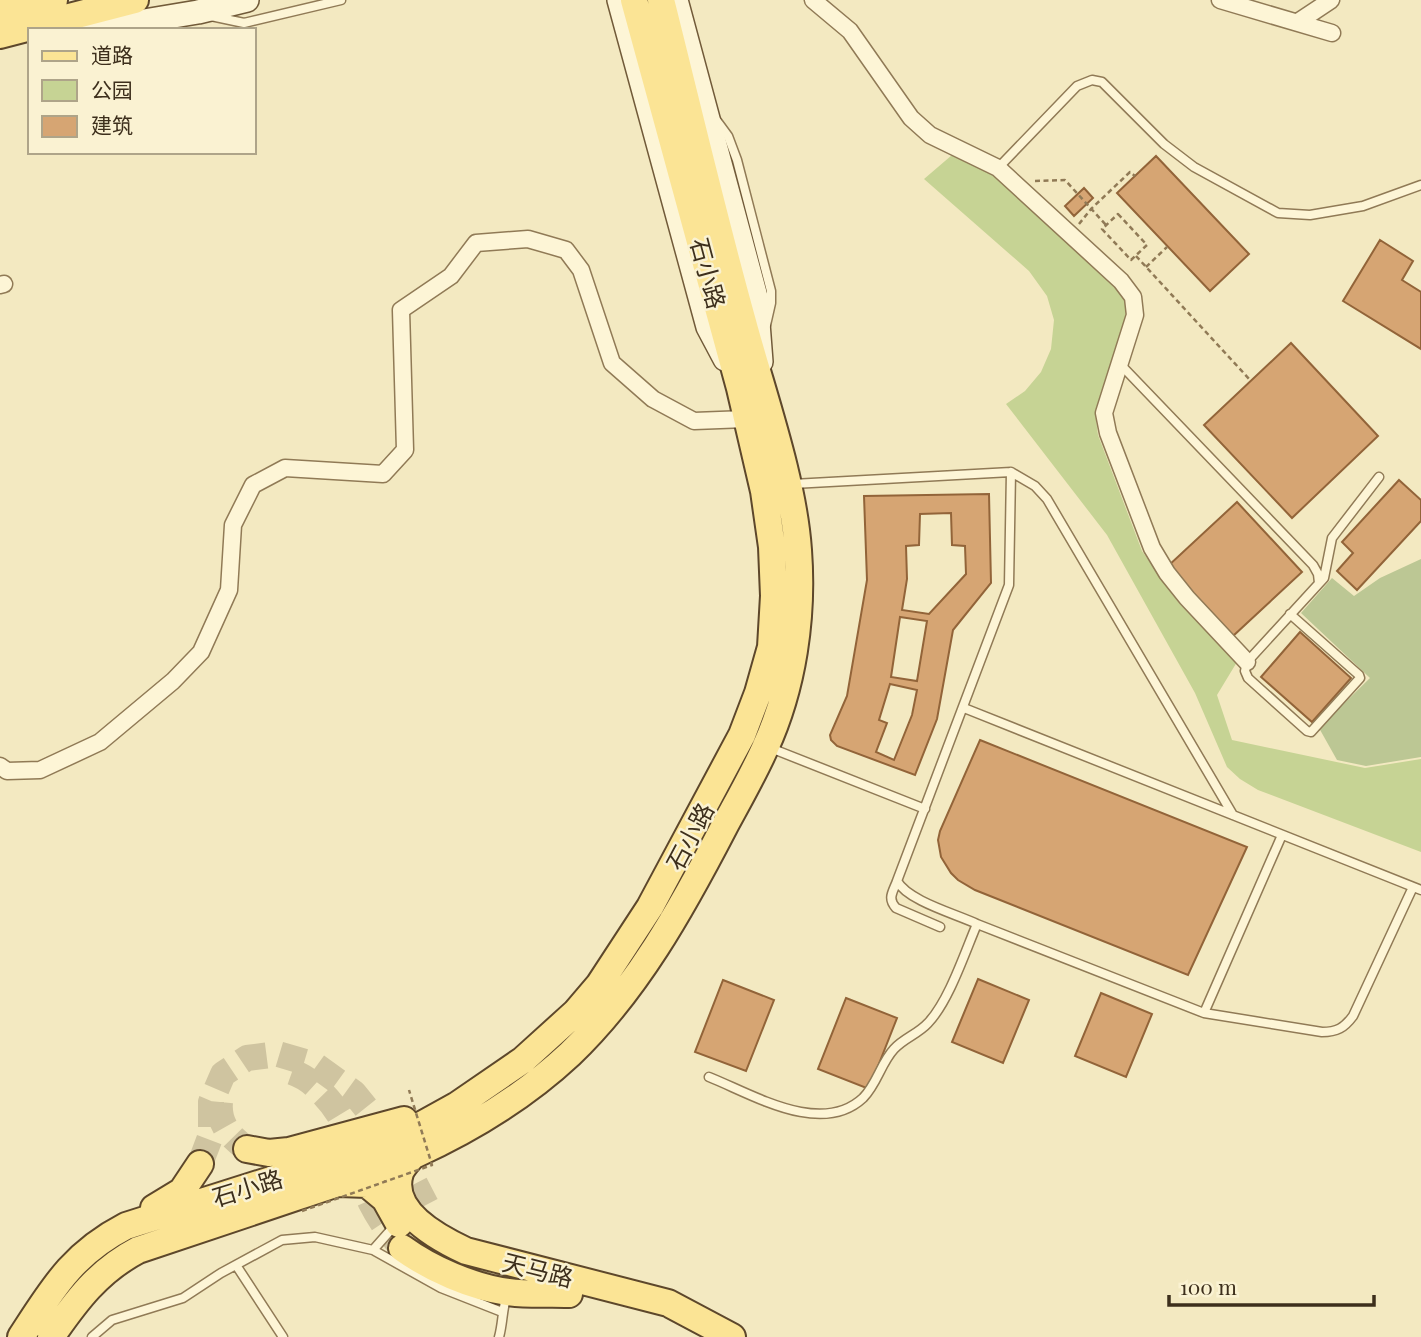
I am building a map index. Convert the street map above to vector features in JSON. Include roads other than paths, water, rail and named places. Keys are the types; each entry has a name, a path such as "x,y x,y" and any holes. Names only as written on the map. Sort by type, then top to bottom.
{"main road":[{"path":"0,13 54,0"},
{"path":"0,35 135,0"},
{"name":"石小路","path":"51,1337 89,1284 122,1259 138,1251 413,1155 509,1103 569,1055 619,1000 671,923 766,746 783,701 795,653 799,601 798,548 787,484 751,390 634,0"},
{"name":"石小路","path":"660,0 732,321"},
{"name":"石小路","path":"21,1337 55,1283 70,1265 106,1236 126,1226 375,1147 409,1132 456,1106 523,1060 552,1036 599,985 620,956 678,859 743,735 771,647 774,596 772,547 764,491 746,419 751,390"},
{"path":"247,1149 269,1153 289,1151 456,1106"},
{"name":"天马路","path":"413,1155 400,1172 399,1192 413,1217 436,1237 466,1251 663,1320 698,1337"},
{"path":"126,1226 182,1191 200,1164"},
{"name":"天马路","path":"337,1183 367,1184 385,1199 402,1228 428,1249 460,1264 668,1303 732,1337"},
{"path":"426,1205 445,1223 472,1237 525,1250 572,1286"},
{"path":"402,1248 419,1261 505,1302 572,1286"}],"street":[{"path":"0,7 20,0"},
{"path":"102,28 198,12 247,0"},
{"path":"601,0 627,28"},
{"path":"619,0 709,327 751,390"},
{"path":"676,0 701,101 756,297 760,345 751,390"},
{"path":"813,0 850,31 911,118 930,135 998,168 1121,281 1133,297 1135,315 1104,413 1108,432 1152,548 1167,573 1247,662"},
{"path":"1220,0 1332,33"},
{"path":"1298,22 1331,0"},
{"path":"0,41 28,37"},
{"path":"0,766 7,771 40,770 100,742 173,681 201,652 229,590 233,525 253,485 285,468 383,474 405,450 401,310 452,275 476,243 528,239 566,250 581,270 612,363 653,399 694,421 746,419"}],"lane":[{"path":"198,12 244,23 341,0"},
{"path":"998,168 1077,86 1092,80 1102,82 1164,144 1194,167 1278,213 1310,215 1363,206 1421,185"},
{"path":"1120,364 1313,565 1319,583"},
{"path":"787,484 1011,472 1035,486 1047,499 1233,815"},
{"path":"940,927 896,908 890,897 1009,585 1011,472"},
{"path":"1290,614 1359,675 1359,681 1311,732 1248,678 1245,671 1247,662 1290,614 1324,578 1332,538 1379,477"},
{"path":"897,881 914,896 1204,1013 1322,1032 1334,1032 1345,1026 1353,1016 1417,889 964,708"},
{"path":"766,746 925,809"},
{"path":"1204,1013 1282,835"},
{"path":"709,1077 790,1110 813,1115 832,1114 849,1108 863,1098 875,1083 895,1048 923,1028 937,1012 978,923"},
{"path":"373,1250 398,1222"},
{"path":"92,1337 112,1320 184,1298 282,1240 315,1237 373,1250 441,1289 505,1302 499,1337"},
{"path":"236,1265 284,1337"}],"tunnel":[{"path":"200,1164 211,1135 211,1102 223,1074 247,1058 278,1054 315,1065 354,1093 394,1143 426,1205"},
{"path":"292,1072 316,1087 334,1107 348,1133 371,1203 402,1248"},
{"path":"220,1102 221,1117 226,1129 247,1149"}]}
